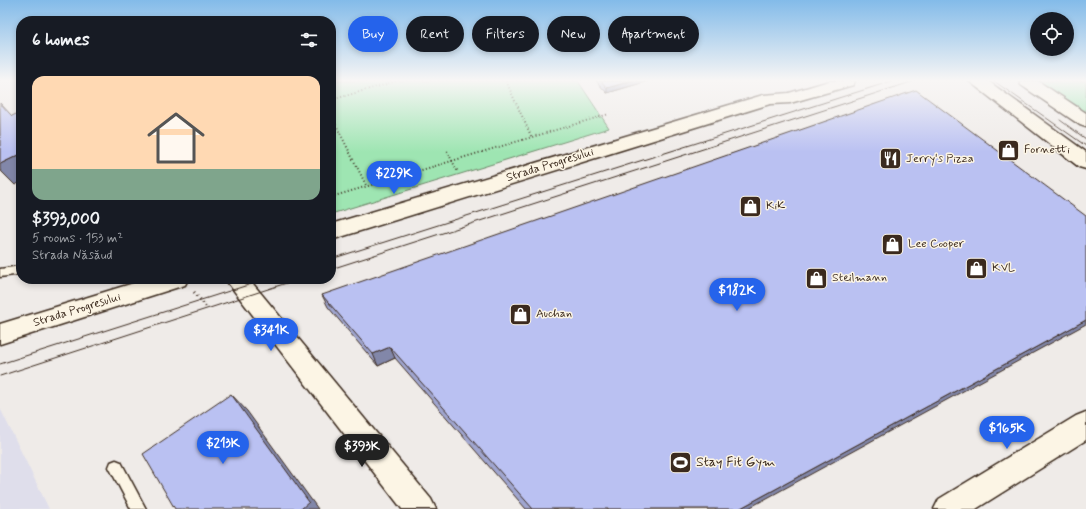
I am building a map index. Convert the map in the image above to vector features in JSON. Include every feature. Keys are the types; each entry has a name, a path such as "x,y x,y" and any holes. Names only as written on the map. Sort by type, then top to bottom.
{"main road":[{"name":"Strada Progresului","path":"336,230 750,105"},
{"path":"1009,105 1086,162"},
{"path":"1062,105 1086,121"},
{"name":"Strada Progresului","path":"0,334 161,284"},
{"path":"240,284 421,509"},
{"path":"949,509 1086,426"}],"lane":[{"path":"0,273 16,271"},
{"path":"116,467 139,509"}],"path":[{"path":"517,105 532,138"},
{"path":"336,196 609,114"},
{"path":"336,125 367,187"},
{"path":"447,151 452,162"}],"shaded area":[{"path":"0,408 49,509 0,509"}],"green space":[{"path":"336,105 594,105 609,128 336,212"},
{"path":"1074,105 1086,105 1086,113"}],"building":[{"path":"0,105 2,105 12,116 16,114 16,156 0,164"},
{"path":"873,105 936,105 1086,216 1086,320 739,509 533,509 390,347 373,354 322,295"},
{"path":"231,394 309,502 301,509 175,509 143,454"}],"tram line":[{"path":"336,257 817,105"},
{"path":"336,267 840,105"},
{"path":"1028,105 1086,146"},
{"path":"1060,120 1086,139"},
{"path":"0,364 251,284"},
{"path":"0,376 284,284"}],"place":[{"name":"Fornetti","path":"1009,150"},
{"name":"Jerry's Pizza","path":"891,159"},
{"name":"KiK","path":"751,206"},
{"name":"Lee Cooper","path":"893,244"},
{"name":"KVL","path":"976,268"},
{"name":"Steilmann","path":"816,278"},
{"name":"Auchan","path":"520,314"},
{"name":"Stay Fit Gym","path":"680,462"}]}
